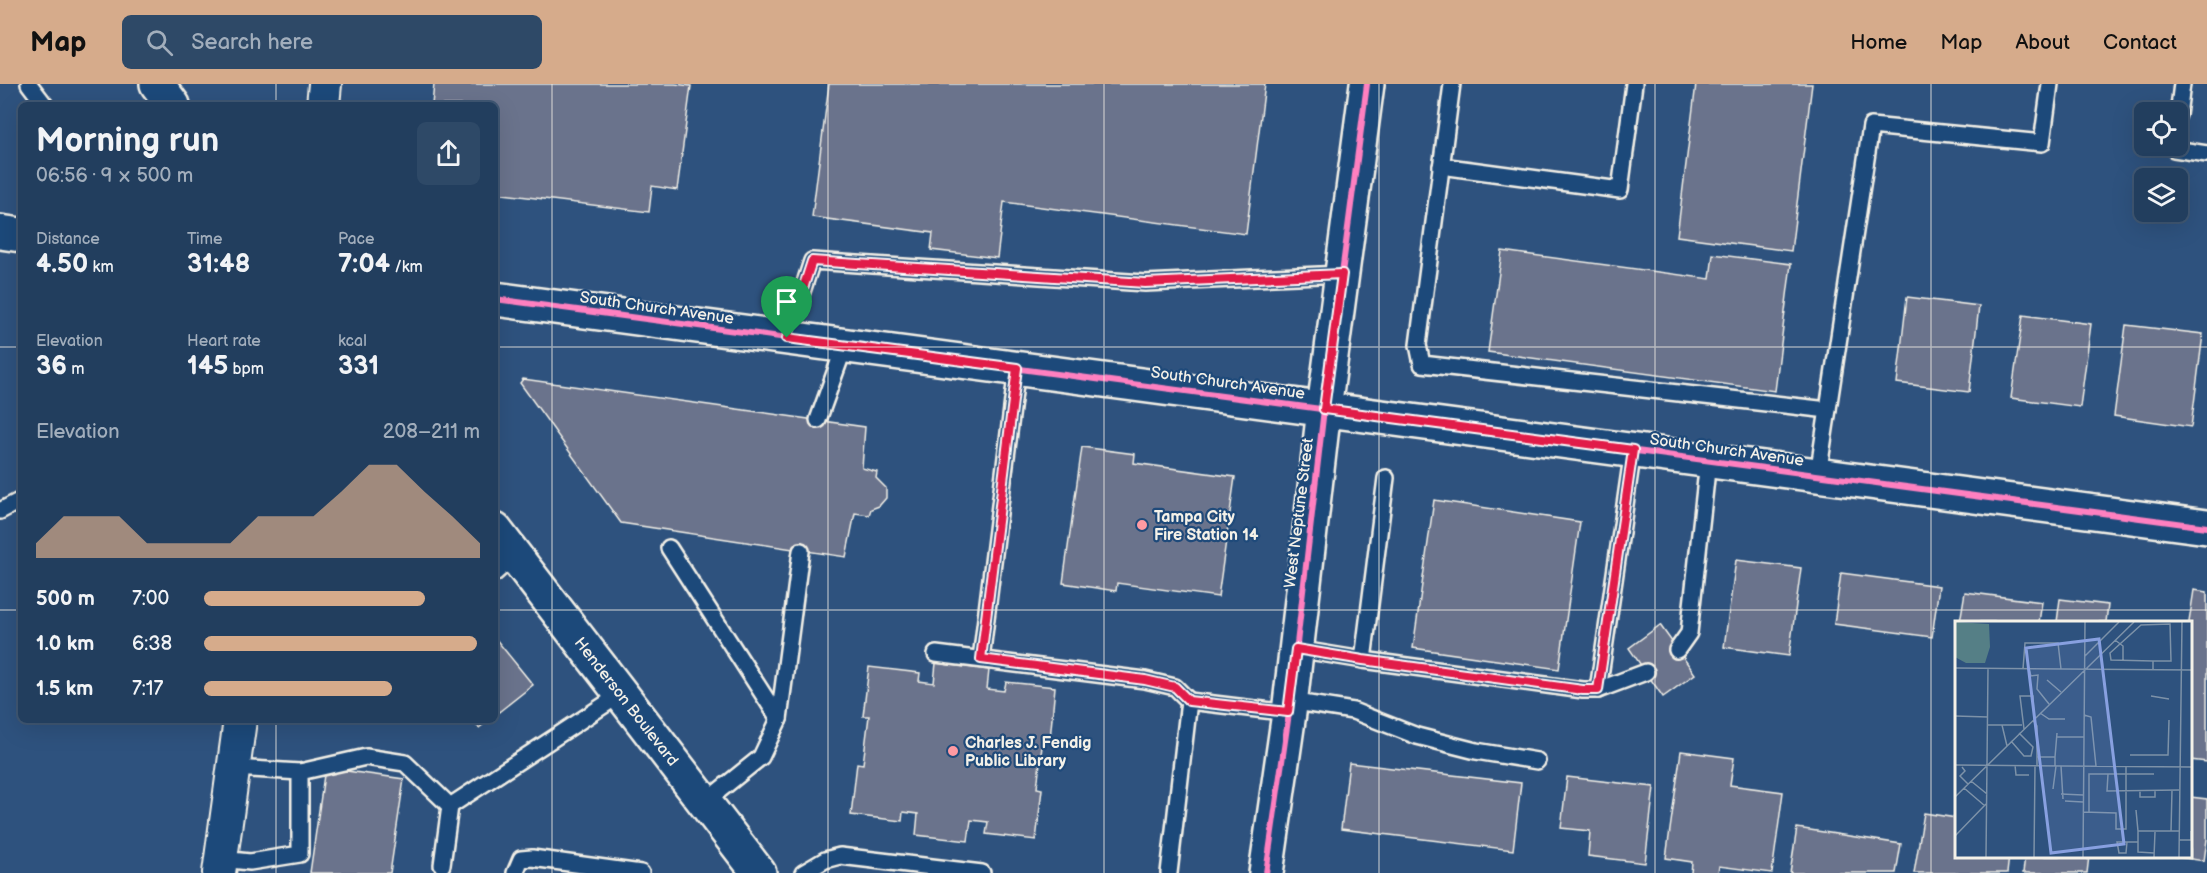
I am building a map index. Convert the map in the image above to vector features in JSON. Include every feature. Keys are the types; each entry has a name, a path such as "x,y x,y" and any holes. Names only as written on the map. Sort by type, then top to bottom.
{"street":[{"path":"157,84 171,102"},
{"path":"322,102 325,84"},
{"name":"West Neptune Street","path":"1266,873 1289,707 1324,409 1366,84"},
{"path":"0,232 18,235"},
{"name":"South Church Avenue","path":"498,299 2207,526"},
{"name":"Henderson Boulevard","path":"498,540 505,564 621,693 759,873"},
{"path":"220,866 240,723"}],"lane":[{"path":"29,84 43,102"},
{"path":"1452,84 1418,345 1422,364 1828,410"},
{"path":"1441,166 1620,190 1634,84"},
{"path":"1818,475 1871,126 2042,143 2050,84"},
{"path":"2180,102 2182,84"},
{"path":"2188,151 2207,154"},
{"path":"787,338 812,261 1145,283 1342,274"},
{"path":"818,420 845,345"},
{"path":"981,659 1017,368"},
{"path":"1598,690 1633,450"},
{"path":"1677,650 1689,633 1708,460"},
{"path":"1363,660 1386,478"},
{"path":"0,511 18,502"},
{"path":"669,548 779,719"},
{"path":"705,801 760,758 779,719 801,550"},
{"path":"1296,649 1583,690 1598,690 1646,672"},
{"path":"936,654 1155,682 1175,687 1189,701 1353,711 1417,736 1476,751 1537,761"},
{"path":"442,865 450,806 621,693"},
{"path":"1170,873 1189,701"},
{"path":"233,768 300,772 366,757 405,763 450,806"},
{"path":"220,866 300,854 300,772"},
{"path":"803,873 825,860 840,856 982,873"},
{"path":"515,873 521,860 532,858 641,873"}],"building":[{"path":"434,84 675,84 691,86 677,190 652,186 649,212 498,193 498,102 432,102"},
{"path":"829,84 1265,84 1246,234 1004,202 997,258 931,250 933,233 812,217"},
{"path":"1696,84 1812,84 1791,251 1677,236"},
{"path":"1502,251 1710,279 1713,254 1791,264 1775,391 1488,352"},
{"path":"1907,297 1979,306 1969,392 1897,383"},
{"path":"2023,315 2091,324 2080,407 2011,398"},
{"path":"2126,325 2203,334 2191,427 2114,416"},
{"path":"523,379 865,427 862,468 877,472 876,478 886,488 886,498 879,506 871,509 869,515 855,513 846,557 621,523 520,383"},
{"path":"1082,447 1135,454 1134,463 1235,477 1218,597 1117,583 1116,591 1063,583"},
{"path":"1434,500 1580,522 1559,669 1413,648"},
{"path":"1736,560 1801,568 1789,656 1724,647"},
{"path":"1841,573 1939,586 1932,637 1834,624"},
{"path":"2194,590 2207,592 2207,762 2192,760 2192,621 2189,621"},
{"path":"1965,592 2042,602 2039,621 1960,621"},
{"path":"2060,599 2108,605 2106,621 2057,621"},
{"path":"1660,625 1695,674 1663,697 1629,648"},
{"path":"498,642 533,685 498,713"},
{"name":"Charles J. Fendig Public Library","path":"936,663 989,670 987,689 1004,691 1006,682 1055,687 1050,739 1043,738 1037,788 1042,789 1036,840 986,834 988,822 971,820 968,841 916,835 918,814 903,812 902,821 851,815 857,763 863,764 869,716 863,716 869,667 920,673 919,681 934,683"},
{"path":"475,723 485,723 479,728"},
{"path":"1681,751 1734,758 1730,785 1783,792 1772,873 1719,866 1718,873 1691,873 1692,862 1666,858"},
{"path":"1349,763 1521,783 1513,850 1341,829"},
{"path":"325,768 404,779 390,873 310,873"},
{"path":"1567,777 1654,787 1645,863 1588,856 1590,831 1561,828"},
{"path":"2192,797 2207,799 2207,839 2204,861 2185,858 2192,858"},
{"path":"1924,813 1955,818 1955,858 2009,858 2007,873 1914,873"},
{"path":"1797,828 1901,844 1896,873 1790,873"},
{"path":"2025,858 2089,858 2087,873 2023,873"}],"cycle path":[{"path":"1266,873 1289,713 1324,409 1367,84"},
{"path":"498,299 2207,527"}],"place":[{"name":"Tampa City Fire Station 14","path":"1142,525"},
{"name":"Charles J. Fendig Public Library","path":"953,751"}],"route":[{"path":"812,261 1145,283 1342,274 1324,409 1633,450 1598,690 1583,690 1296,649 1288,712 1189,701 1175,687 1145,680 981,659 1017,368 787,338 812,261"}]}
